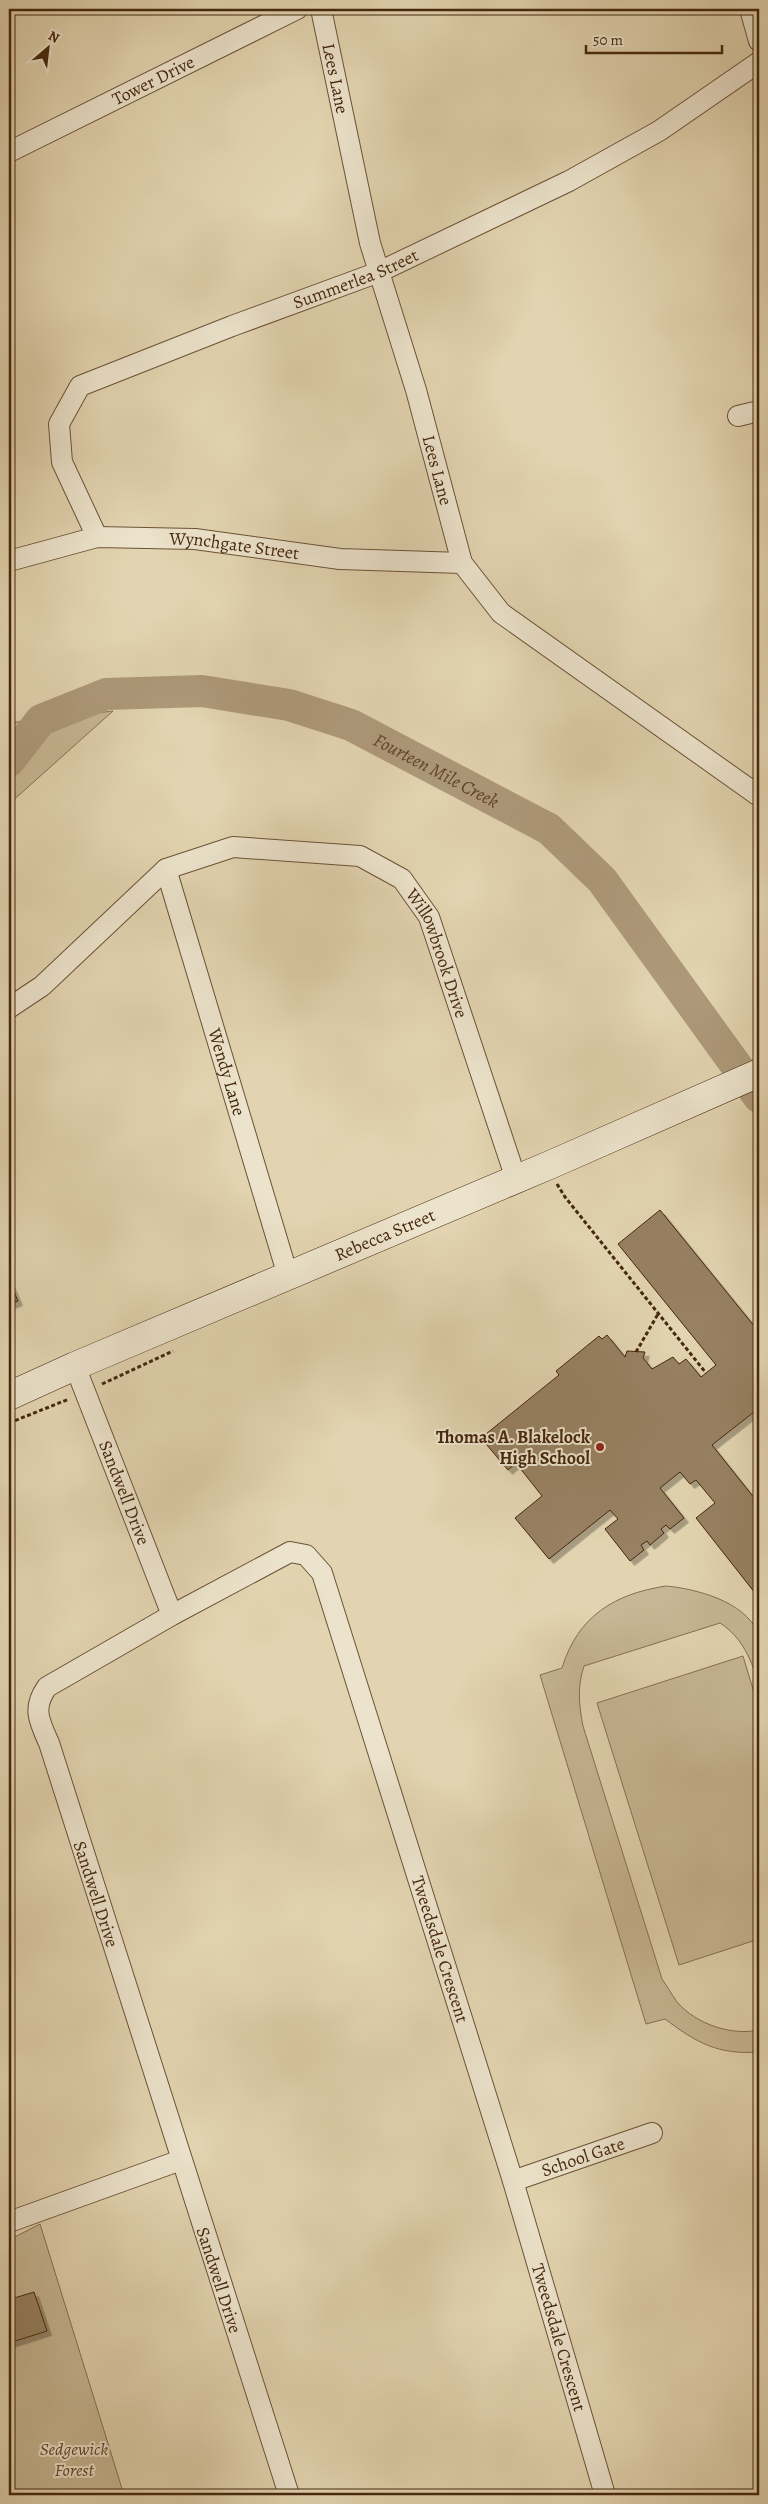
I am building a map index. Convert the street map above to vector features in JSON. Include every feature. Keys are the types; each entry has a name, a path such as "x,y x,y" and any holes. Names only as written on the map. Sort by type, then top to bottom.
{"main road":[{"name":"Rebecca Street","path":"9,1396 74,1366 547,1166 759,1073"}],"street":[{"name":"Tower Drive","path":"9,152 298,9"},
{"name":"Lees Lane","path":"321,9 370,243 416,390 462,563 501,613 759,796"},
{"path":"750,9 759,41"},
{"name":"Summerlea Street","path":"97,537 62,462 59,424 80,386 232,326 380,272 569,181 659,131 759,62"},
{"path":"738,416 759,410"},
{"name":"Wynchgate Street","path":"9,562 97,537 195,539 340,559 462,563"},
{"name":"Willowbrook Drive","path":"9,1008 42,986 166,869 233,847 360,856 402,879 429,917 516,1179"},
{"name":"Wendy Lane","path":"166,869 288,1276"},
{"name":"Sandwell Drive","path":"74,1366 172,1615 47,1687 38,1700 39,1720 49,1743 288,2495"},
{"name":"Tweedsdale Crescent","path":"172,1615 290,1552 306,1555 322,1573 513,2182 605,2495"},
{"name":"School Gate","path":"513,2182 652,2133"},
{"path":"9,2222 181,2160"}],"path":[{"path":"547,1166 564,1197 706,1373"},
{"path":"636,1352 658,1314"}],"green space":[{"path":"113,711 9,804 9,723"},
{"path":"666,1586 691,1590 718,1598 742,1612 751,1621 758,1632 760,1643 759,1686 746,1651 735,1636 720,1623 584,1666 580,1681 580,1711 583,1726 662,1979 677,2002 685,2010 704,2022 726,2030 759,2030 759,2052 732,2051 709,2046 687,2035 665,2019 646,2024 540,1675 562,1668 578,1634 600,1610 630,1595"},
{"path":"743,1656 759,1709 759,1939 679,1965 597,1703"},
{"name":"Sedgewick Forest","path":"40,2224 124,2495 9,2495 9,2240"}],"building":[{"path":"660,1210 759,1332 759,1419 754,1412 712,1445 759,1504 759,1598 696,1518 715,1503 696,1480 690,1484 680,1472 660,1488 684,1518 670,1529 666,1525 661,1529 664,1533 650,1545 647,1541 641,1545 644,1550 630,1561 605,1529 618,1519 610,1510 549,1559 515,1518 542,1496 516,1463 508,1470 481,1438 559,1375 556,1371 599,1336 602,1339 607,1335 625,1357 627,1351 645,1352 643,1358 652,1369 673,1357 679,1364 686,1359 701,1377 716,1365 618,1244"},
{"path":"9,1280 18,1301 9,1305"},
{"path":"34,2292 47,2331 9,2343 9,2306 13,2305 11,2299"}],"waterway":[{"name":"Fourteen Mile Creek","path":"9,761 41,720 106,694 202,691 289,705 351,725 549,829 602,880 759,1097"}],"place":[{"name":"Thomas A. Blakelock High School","path":"600,1447"}]}
